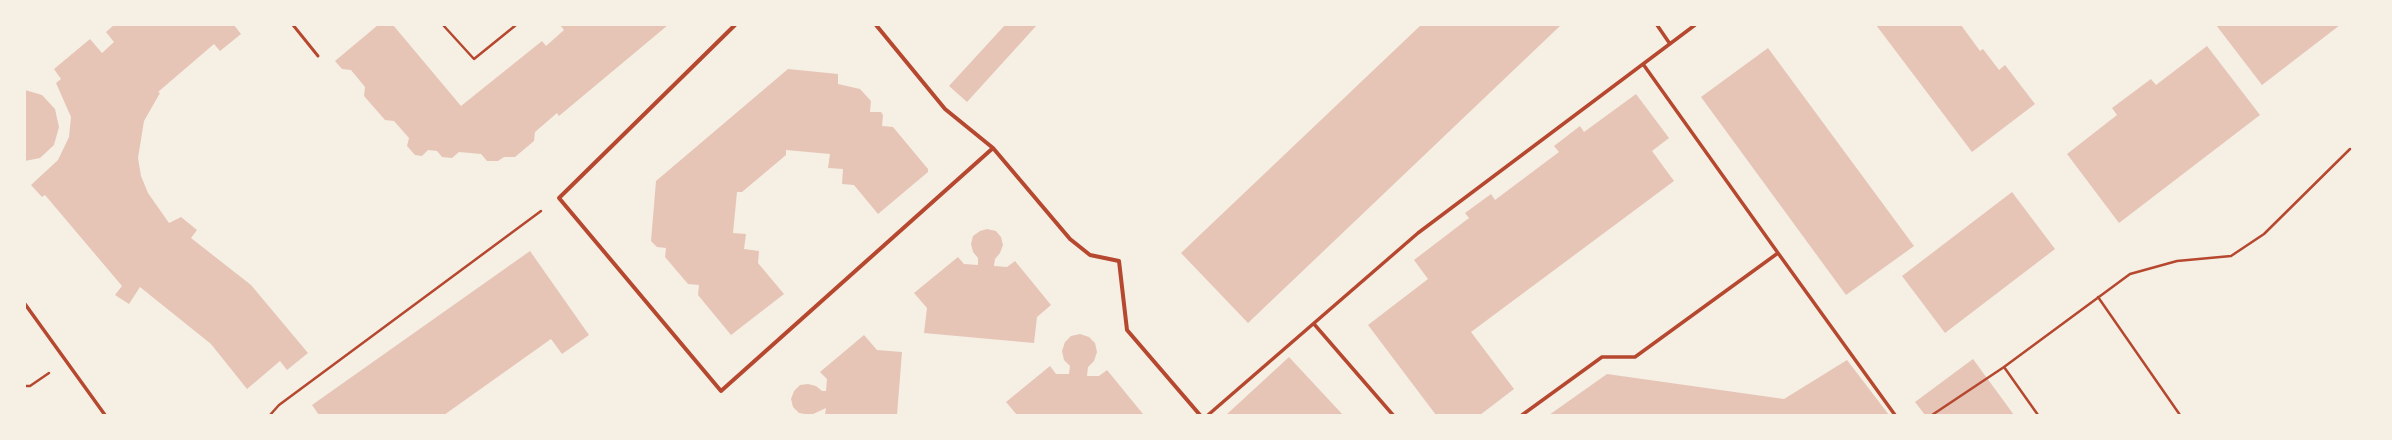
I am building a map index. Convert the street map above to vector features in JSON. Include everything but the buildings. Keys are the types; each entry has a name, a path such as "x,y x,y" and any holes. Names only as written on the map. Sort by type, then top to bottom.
{"street":[{"path":"735,25 559,198 721,391 993,148"},
{"path":"876,25 945,109 993,148 1070,239 1090,255 1119,261 1127,330 1200,415"},
{"path":"1657,25 1670,44"},
{"path":"1208,415 1418,233 1695,25"},
{"path":"1643,64 1895,415"},
{"path":"1522,415 1602,357 1635,357 1778,253"},
{"path":"25,304 105,415"},
{"path":"1314,324 1393,415"}],"lane":[{"path":"293,25 318,56"}],"path":[{"path":"444,25 474,59 516,25"},
{"path":"1932,415 2004,367 2130,274 2177,261 2231,256 2264,234 2350,149"},
{"path":"270,415 279,405 559,198"},
{"path":"2098,298 2180,415"},
{"path":"25,386 30,386 66,361"},
{"path":"2004,367 2038,415"}]}
